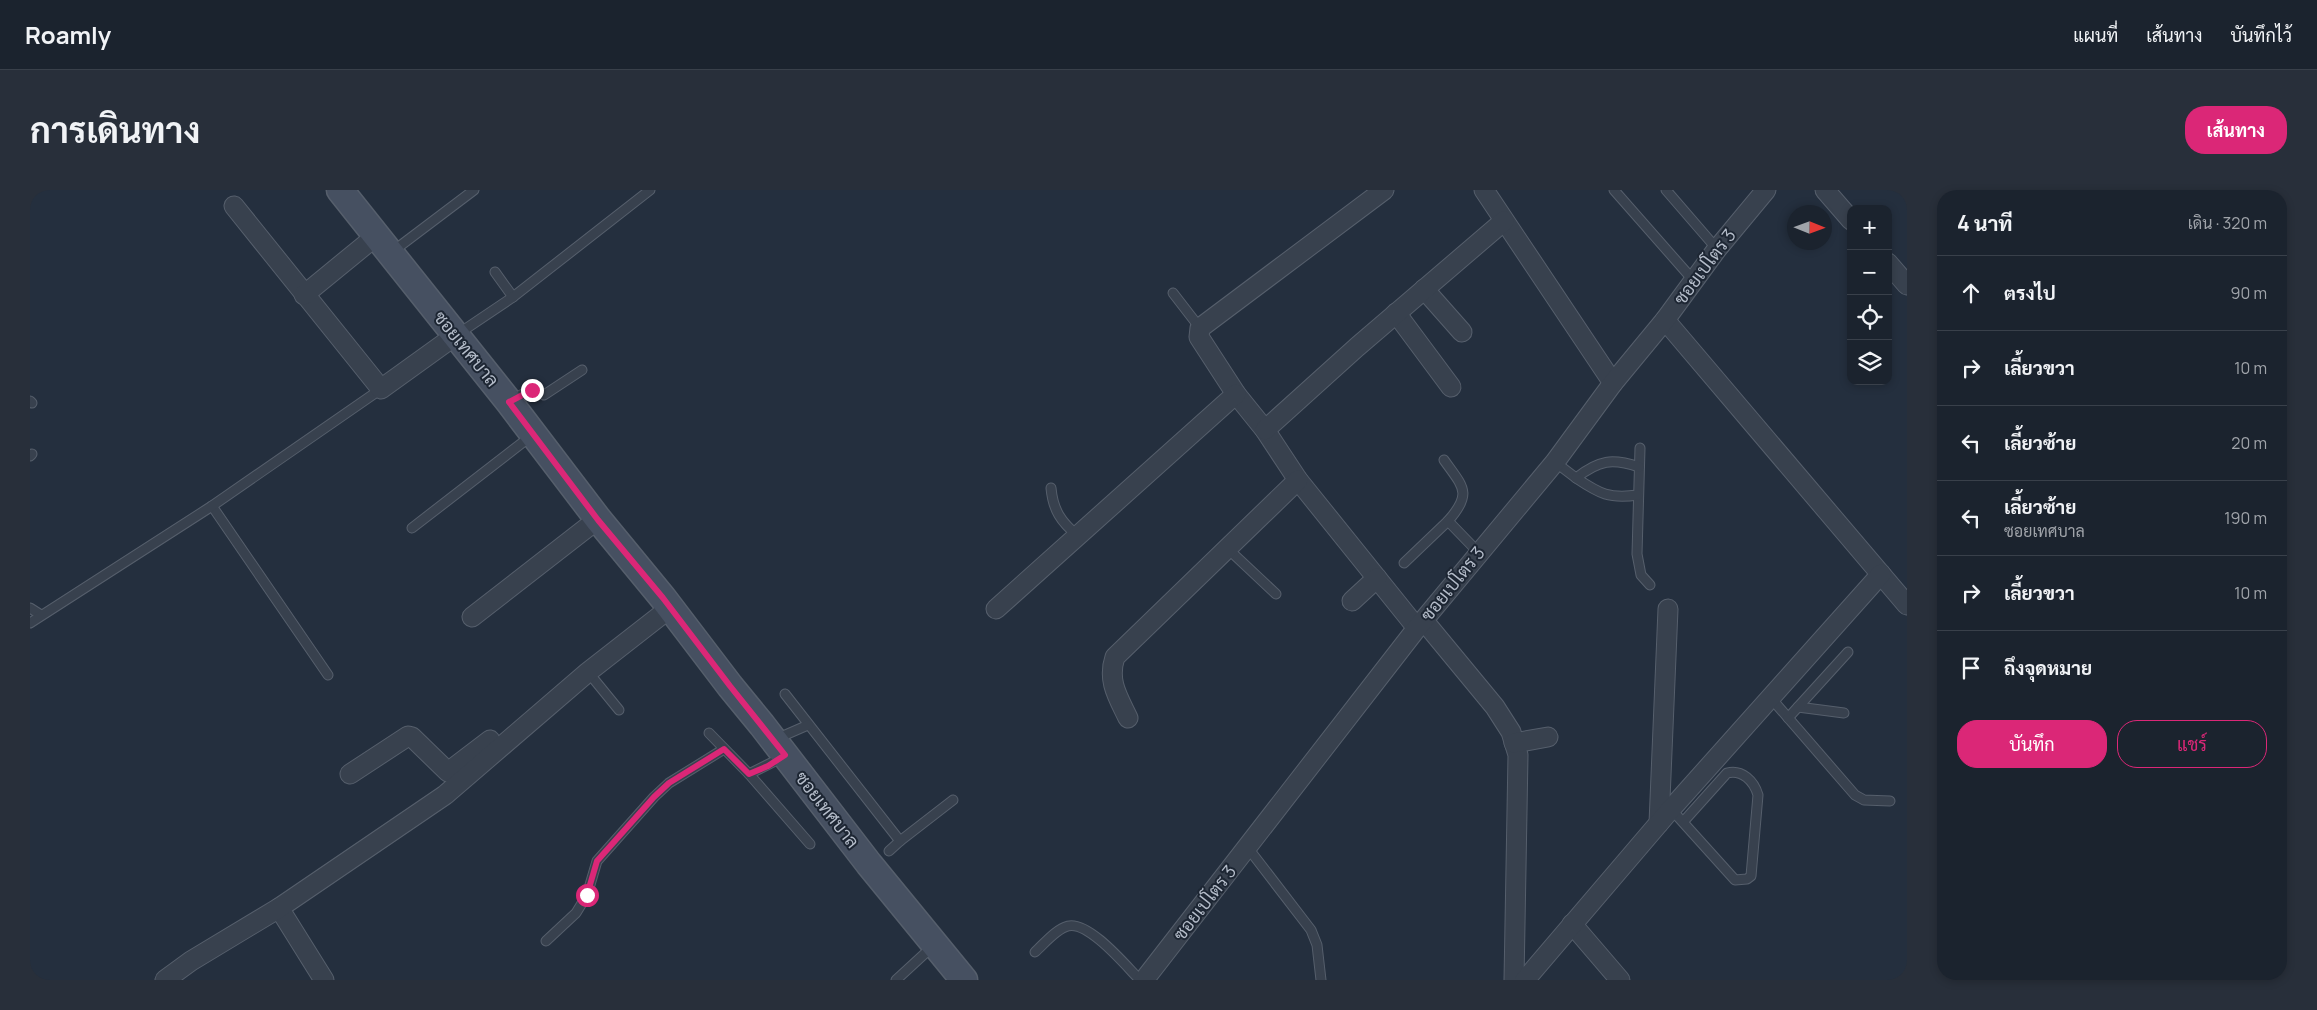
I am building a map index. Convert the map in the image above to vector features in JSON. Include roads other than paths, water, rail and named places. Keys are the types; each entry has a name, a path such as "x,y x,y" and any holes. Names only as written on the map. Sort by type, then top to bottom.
{"street":[{"name":"ซอยเทศบาล","path":"340,190 509,402 598,520 666,603 869,864 964,980"},
{"path":"1484,190 1613,384"},
{"name":"ซอยเปโตร 3","path":"1142,980 1248,848 1421,624 1555,462 1613,384 1665,320 1717,249 1766,190"},
{"path":"1825,190 1847,215"},
{"path":"1373,193 1200,328 1199,337 1236,394 1265,430 1298,480 1377,578 1495,707 1511,732 1518,755 1514,980"},
{"path":"234,206 381,389 456,336"},
{"path":"1265,430 1396,313 1504,221"},
{"path":"304,295 383,245"},
{"path":"1892,268 1907,285"},
{"path":"1424,289 1462,332"},
{"path":"1396,313 1451,387"},
{"path":"1665,320 1907,605"},
{"path":"996,609 1236,394"},
{"path":"1128,718 1115,691 1110,671 1115,657 1298,480"},
{"path":"472,617 598,520"},
{"path":"1525,980 1572,924 1671,818 1770,697 1881,574"},
{"path":"1352,601 1377,578"},
{"path":"164,980 191,961 279,908 445,795 666,603"},
{"path":"350,774 408,736 412,737 444,771 451,771 666,603"},
{"path":"1668,609 1671,818"},
{"path":"1514,744 1548,737"},
{"path":"279,908 324,980"},
{"path":"1572,924 1620,980"}],"lane":[{"path":"383,245 473,190"},
{"path":"456,336 513,297 650,190"},
{"path":"1614,190 1694,281"},
{"path":"1679,190 1669,194 1717,249"},
{"path":"495,272 513,297"},
{"path":"1174,293 1200,328"},
{"path":"509,402 532,390 536,390 544,395 582,370"},
{"path":"30,623 212,506 381,389"},
{"path":"412,528 533,434"},
{"path":"1640,448 1637,554 1641,575 1650,585"},
{"path":"1404,563 1448,521 1457,510 1463,496 1463,488 1444,460"},
{"path":"1576,478 1587,469 1611,461 1620,461 1639,467"},
{"path":"1555,462 1576,478 1607,496 1638,495"},
{"path":"1051,488 1056,512 1064,524 1078,536"},
{"path":"212,506 328,675"},
{"path":"1448,521 1478,553"},
{"path":"1227,548 1276,594"},
{"path":"30,608 41,615"},
{"path":"1788,718 1848,652"},
{"path":"588,672 619,710"},
{"path":"786,694 808,726 900,841"},
{"path":"1770,697 1855,796 1864,800 1890,801"},
{"path":"1798,707 1844,713"},
{"path":"749,774 768,766 779,748 808,726"},
{"path":"709,733 749,774 810,844"},
{"path":"546,941 576,913 587,895 597,861 654,797 669,783 724,749"},
{"path":"1738,772 1748,778 1756,787 1758,795 1751,876 1747,879 1734,880 1671,818 1728,773 1738,772"},
{"path":"889,851 954,800"},
{"path":"1248,848 1311,930 1317,945 1321,980"},
{"path":"1034,952 1063,928 1076,926 1089,930 1142,980"},
{"path":"896,980 935,944"}]}
